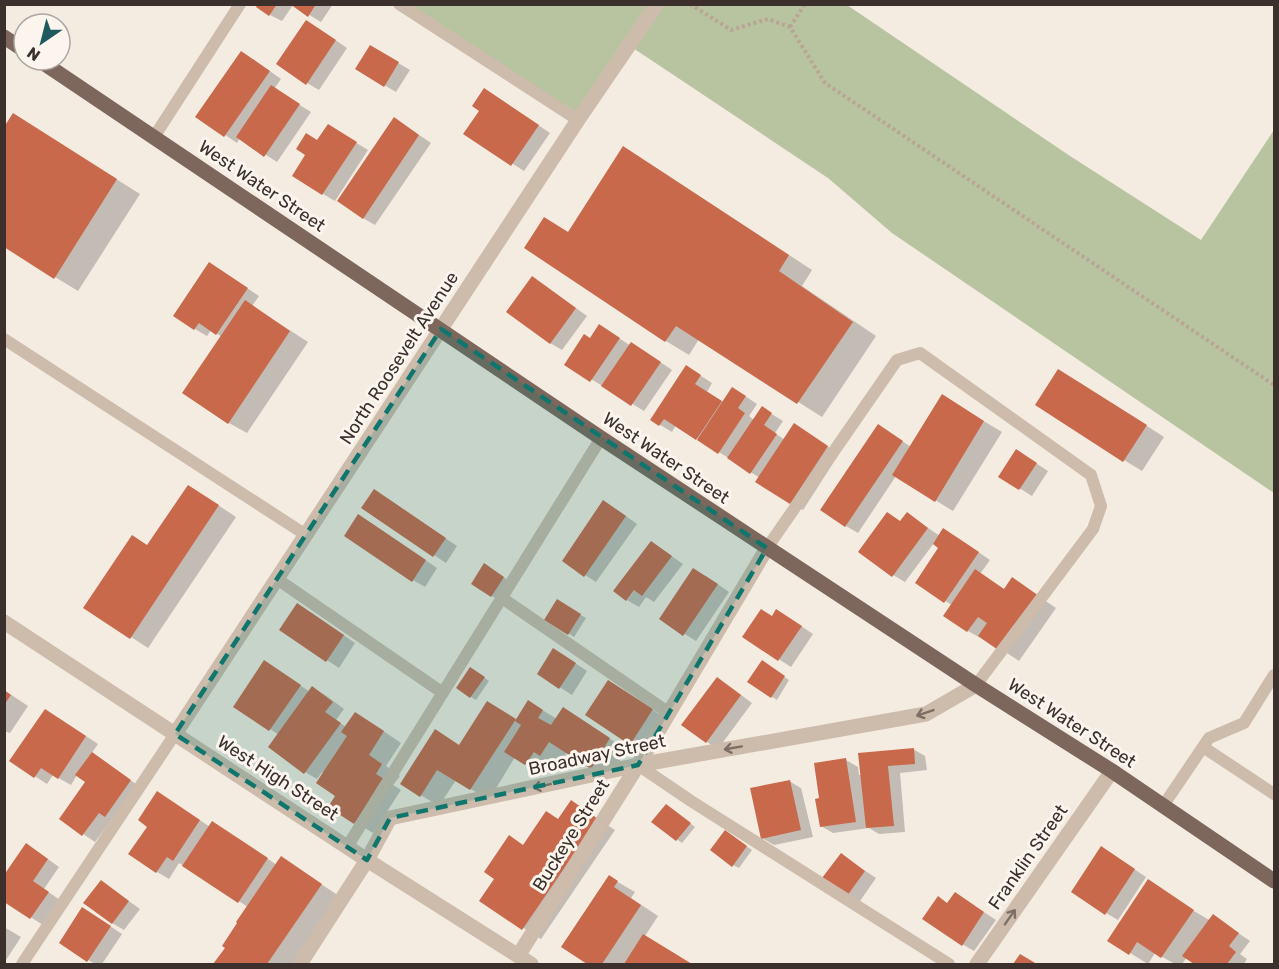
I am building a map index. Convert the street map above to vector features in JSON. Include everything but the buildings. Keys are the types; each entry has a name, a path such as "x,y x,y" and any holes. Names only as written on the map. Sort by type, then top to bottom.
{"main road":[{"name":"West Water Street","path":"57,72 601,438 976,685 1112,771 1275,881"}],"street":[{"name":"North Roosevelt Avenue","path":"175,734 578,120 657,4"},
{"name":"Buckeye Street","path":"525,960 767,548"},
{"name":"West High Street","path":"4,622 367,860 525,960"},
{"name":"Broadway Street","path":"300,964 367,860 390,818 638,765 926,714 976,685"},
{"name":"Franklin Street","path":"977,964 1112,771"}],"lane":[{"path":"154,138 240,4"},
{"path":"399,4 578,120"},
{"path":"4,339 306,535"},
{"path":"767,548 897,360 920,353 1091,476 1101,506 1093,529 976,685"},
{"path":"347,847 601,438"},
{"path":"277,579 442,693"},
{"path":"502,598 669,713"},
{"path":"1163,806 1209,738 1244,723 1275,675"},
{"path":"22,964 175,734"},
{"path":"1203,747 1275,794"},
{"path":"638,765 949,964"}],"path":[{"path":"690,4 730,30 768,19 790,27 825,83 1275,385"},
{"path":"790,27 805,4"}],"highlighted area":[{"path":"441,329 767,548 638,765 390,818 367,860 175,734"}],"green space":[{"path":"399,5 847,5 1070,156 1201,240 1274,130 1274,493 892,233 828,178 630,46 578,120"}]}
